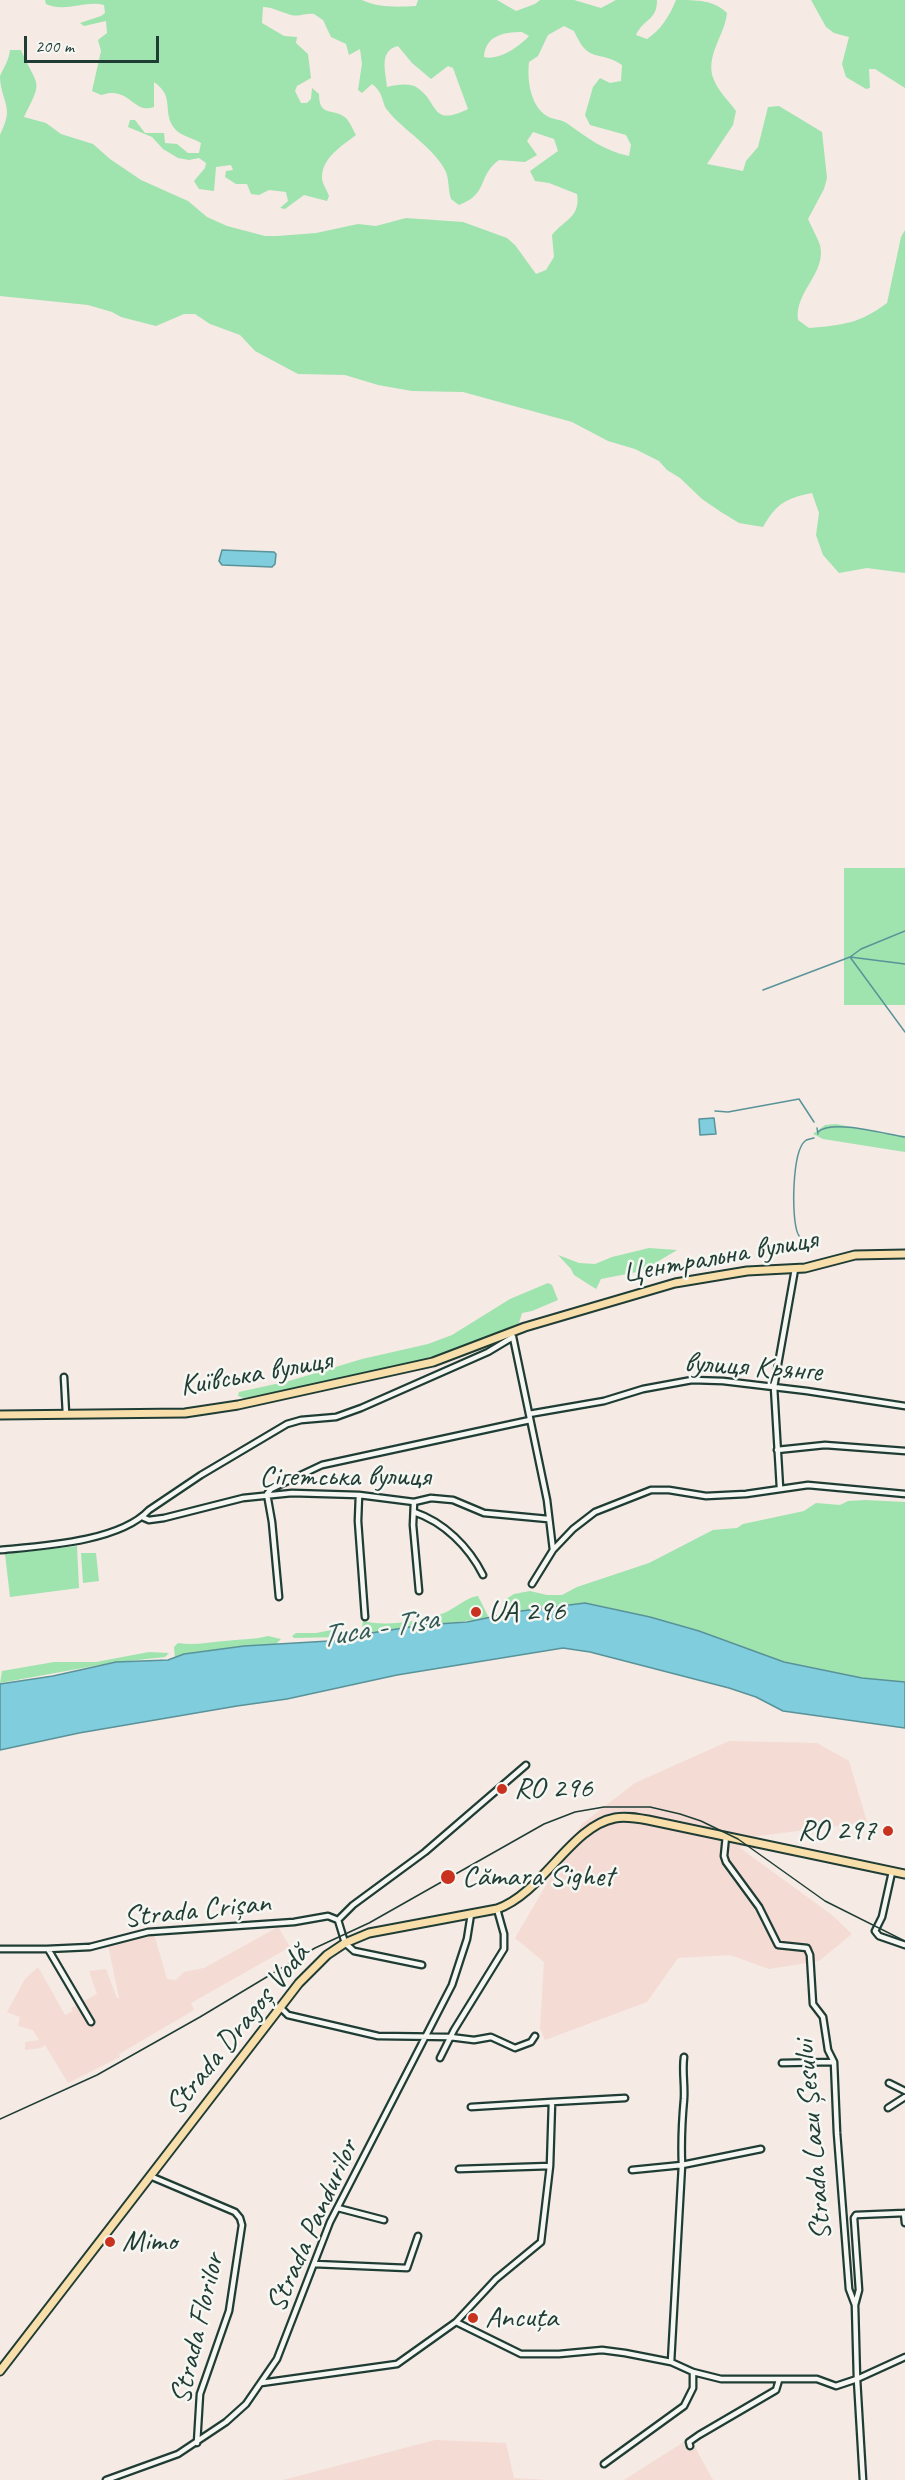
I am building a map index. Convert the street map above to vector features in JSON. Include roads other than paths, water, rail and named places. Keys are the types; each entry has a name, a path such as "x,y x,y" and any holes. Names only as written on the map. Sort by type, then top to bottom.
{"main road":[{"name":"Центральна вулиця","path":"513,1334 675,1282 747,1271 795,1269 855,1255 905,1254"},
{"name":"Київська вулиця","path":"0,1415 185,1413 238,1405 433,1362 513,1334"},
{"name":"Strada Dragoș Vodă","path":"0,2371 281,2008 319,1962 345,1943 381,1930 497,1909 511,1904 525,1894 587,1834 609,1820 635,1818 905,1873"}],"street":[{"path":"780,1488 774,1387 795,1269"},
{"path":"0,1550 106,1535 142,1518 149,1510 201,1475 287,1424 301,1420 336,1417 361,1408 488,1352 513,1334 547,1500 553,1551"},
{"path":"64,1377 66,1414"},
{"name":"вулиця Крянге","path":"529,1414 594,1403 643,1389 692,1380 774,1387 905,1406"},
{"path":"279,1597 267,1494 271,1489 322,1466 530,1420"},
{"path":"777,1450 825,1445 905,1451"},
{"path":"532,1584 553,1551 573,1529 595,1512 651,1490 669,1490 706,1496 746,1494 808,1485 905,1494"},
{"name":"Сігетська вулиця","path":"142,1518 149,1520 164,1518 267,1494 359,1495 414,1502 431,1498 453,1500 484,1513 548,1519"},
{"path":"359,1495 358,1529 365,1617"},
{"path":"414,1502 419,1592"},
{"path":"414,1512 449,1532 476,1561 483,1575"},
{"path":"422,1965 354,1951 345,1943 338,1920 353,1905 425,1852 526,1765"},
{"name":"Strada Lazu Șesului","path":"726,1836 724,1856 726,1862 759,1907 778,1945 801,1947 809,1951 813,2004 823,2018 828,2050 834,2062 849,2289 855,2305"},
{"path":"892,1872 882,1917 874,1931 879,1936 905,1945"},
{"path":"440,2058 450,2037 504,1949 504,1934 497,1909"},
{"name":"Strada Pandurilor","path":"106,2480 178,2454 197,2443 246,2404 261,2383 281,2351 338,2208 452,1985 470,1926 471,1914"},
{"name":"Strada Crișan","path":"0,1949 99,1946 148,1932 294,1922 328,1916 338,1920"},
{"path":"48,1949 91,2022"},
{"path":"281,2008 288,2015 378,2036 450,2037 474,2040 491,2037 515,2048 524,2046 535,2036"},
{"path":"671,2362 682,2165 680,2134 684,2098 682,2072 684,2057"},
{"path":"782,2062 834,2062"},
{"path":"889,2083 905,2091"},
{"path":"888,2108 905,2097"},
{"path":"471,2107 625,2098"},
{"path":"261,2383 397,2364 456,2322 496,2278 541,2242 550,2166 552,2102"},
{"path":"632,2170 682,2165 761,2149"},
{"path":"459,2169 550,2166"},
{"name":"Strada Florilor","path":"150,2176 235,2212 242,2225 229,2311 200,2394 197,2443"},
{"path":"338,2208 384,2220"},
{"name":"Strada Lazu Șesului","path":"863,2480 857,2379 855,2305 859,2290 854,2218 856,2215 865,2213 905,2213"},
{"path":"905,2213 905,2223"},
{"path":"314,2264 407,2268 418,2236"},
{"path":"456,2322 521,2354 559,2354 602,2350 671,2362 693,2372 721,2379 817,2379 836,2386 905,2357"},
{"path":"604,2464 684,2406 693,2388 693,2372"},
{"path":"690,2446 689,2442 699,2435 776,2390 779,2380"}],"water":[{"path":"222,550 274,552 276,554 275,564 272,567 222,565 219,561"},
{"path":"714,1118 716,1134 700,1135 699,1119"},
{"path":"585,1603 650,1617 699,1631 784,1662 862,1678 905,1682 905,1728 783,1711 756,1697 729,1688 590,1652 563,1648 397,1675 287,1699 79,1733 0,1750 0,1684 53,1676 116,1662 168,1660 184,1654 244,1646 346,1640 371,1633 423,1625 467,1622 521,1611"}],"waterway":[{"path":"763,990 850,957 861,949 905,931"},
{"path":"905,964 850,957 905,1032"},
{"path":"715,1111 728,1112 799,1099 814,1122"},
{"path":"818,1132 825,1128 846,1127 905,1137"},
{"path":"817,1128 818,1134"},
{"path":"810,1248 798,1234 794,1215 794,1186 797,1158 801,1148 806,1140 814,1138"}],"railway":[{"path":"0,2119 97,2075 315,1948 369,1923 544,1824 575,1812 604,1807 650,1807 701,1821 738,1839 825,1901 905,1941"}],"place":[{"name":"UA 296","path":"476,1612"},
{"name":"RO 296","path":"502,1789"},
{"name":"RO 297","path":"888,1831"},
{"name":"Cămara Sighet","path":"448,1877"},
{"name":"Mimo","path":"110,2242"},
{"name":"Ancuța","path":"473,2318"}],"water label":[{"name":"Тиса - Tisa","path":"379,1629"}]}
